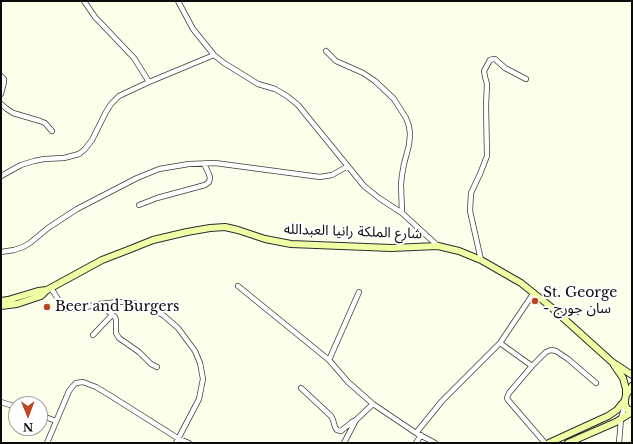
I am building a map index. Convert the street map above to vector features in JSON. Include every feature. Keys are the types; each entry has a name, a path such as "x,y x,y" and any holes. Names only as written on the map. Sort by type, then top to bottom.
{"main road":[{"name":"شارع الملكة رانيا العبدالله","path":"1,306 17,304 41,296 49,289 102,260 153,240 210,228 225,227 265,239 291,244 391,248 438,246 459,251 481,260 521,283 551,307 612,362 632,375"},
{"name":"شارع الملكة رانيا العبدالله","path":"1,301 49,289"},
{"name":"شارع الملكة رانيا العبدالله","path":"612,362 620,373 626,389 625,400"},
{"path":"549,443 608,416 617,410 625,400 632,386"},
{"path":"568,443 621,419 632,411 628,410 626,407 625,400"}],"street":[{"path":"84,1 95,17 134,58 149,82"},
{"path":"178,1 193,29 214,55 258,84 275,89 287,96 302,110 364,186 402,213 438,246"},
{"path":"326,51 336,61 363,73 375,81 394,100 406,118 410,134 401,179 402,213"},
{"path":"1,176 21,165 34,161 64,158 79,154 92,140 106,112 115,99 122,94 149,82 214,55"},
{"path":"481,260 470,211 471,193 487,156 487,84 484,73 490,60 493,59 505,68 526,78"},
{"path":"1,76 4,79 4,82 1,94"},
{"path":"1,104 13,113 40,121 52,131"},
{"path":"1,252 14,250 30,243 48,228 77,209 131,181 151,172 172,166 215,163 320,177 332,175 348,166"},
{"path":"139,206 163,196 205,185 209,182 210,178 204,164"},
{"path":"238,286 329,360 348,382 373,404 435,443"},
{"path":"49,289 66,309 125,302 148,307 163,315 188,339 195,351 202,369 203,379 199,399 178,441"},
{"path":"329,360 359,292"},
{"path":"416,443 419,434 442,401 500,343 533,294"},
{"path":"100,304 116,318 116,330 119,338 139,352 151,364 158,367"},
{"path":"93,335 112,315"},
{"path":"500,343 532,366"},
{"path":"545,443 508,400 509,393 532,366 546,352 551,350 556,351 568,359 596,383"},
{"path":"46,443 69,391 76,383 83,382 96,387 111,396 178,441 189,443"},
{"path":"301,388 331,416 337,430 341,430 356,420 373,404"},
{"path":"619,443 621,419 625,400"},
{"path":"48,418 56,420"},
{"path":"344,443 356,420"}],"place":[{"name":"St. George - سان جورج","path":"535,301"},
{"name":"Beer and Burgers","path":"47,307"}]}
